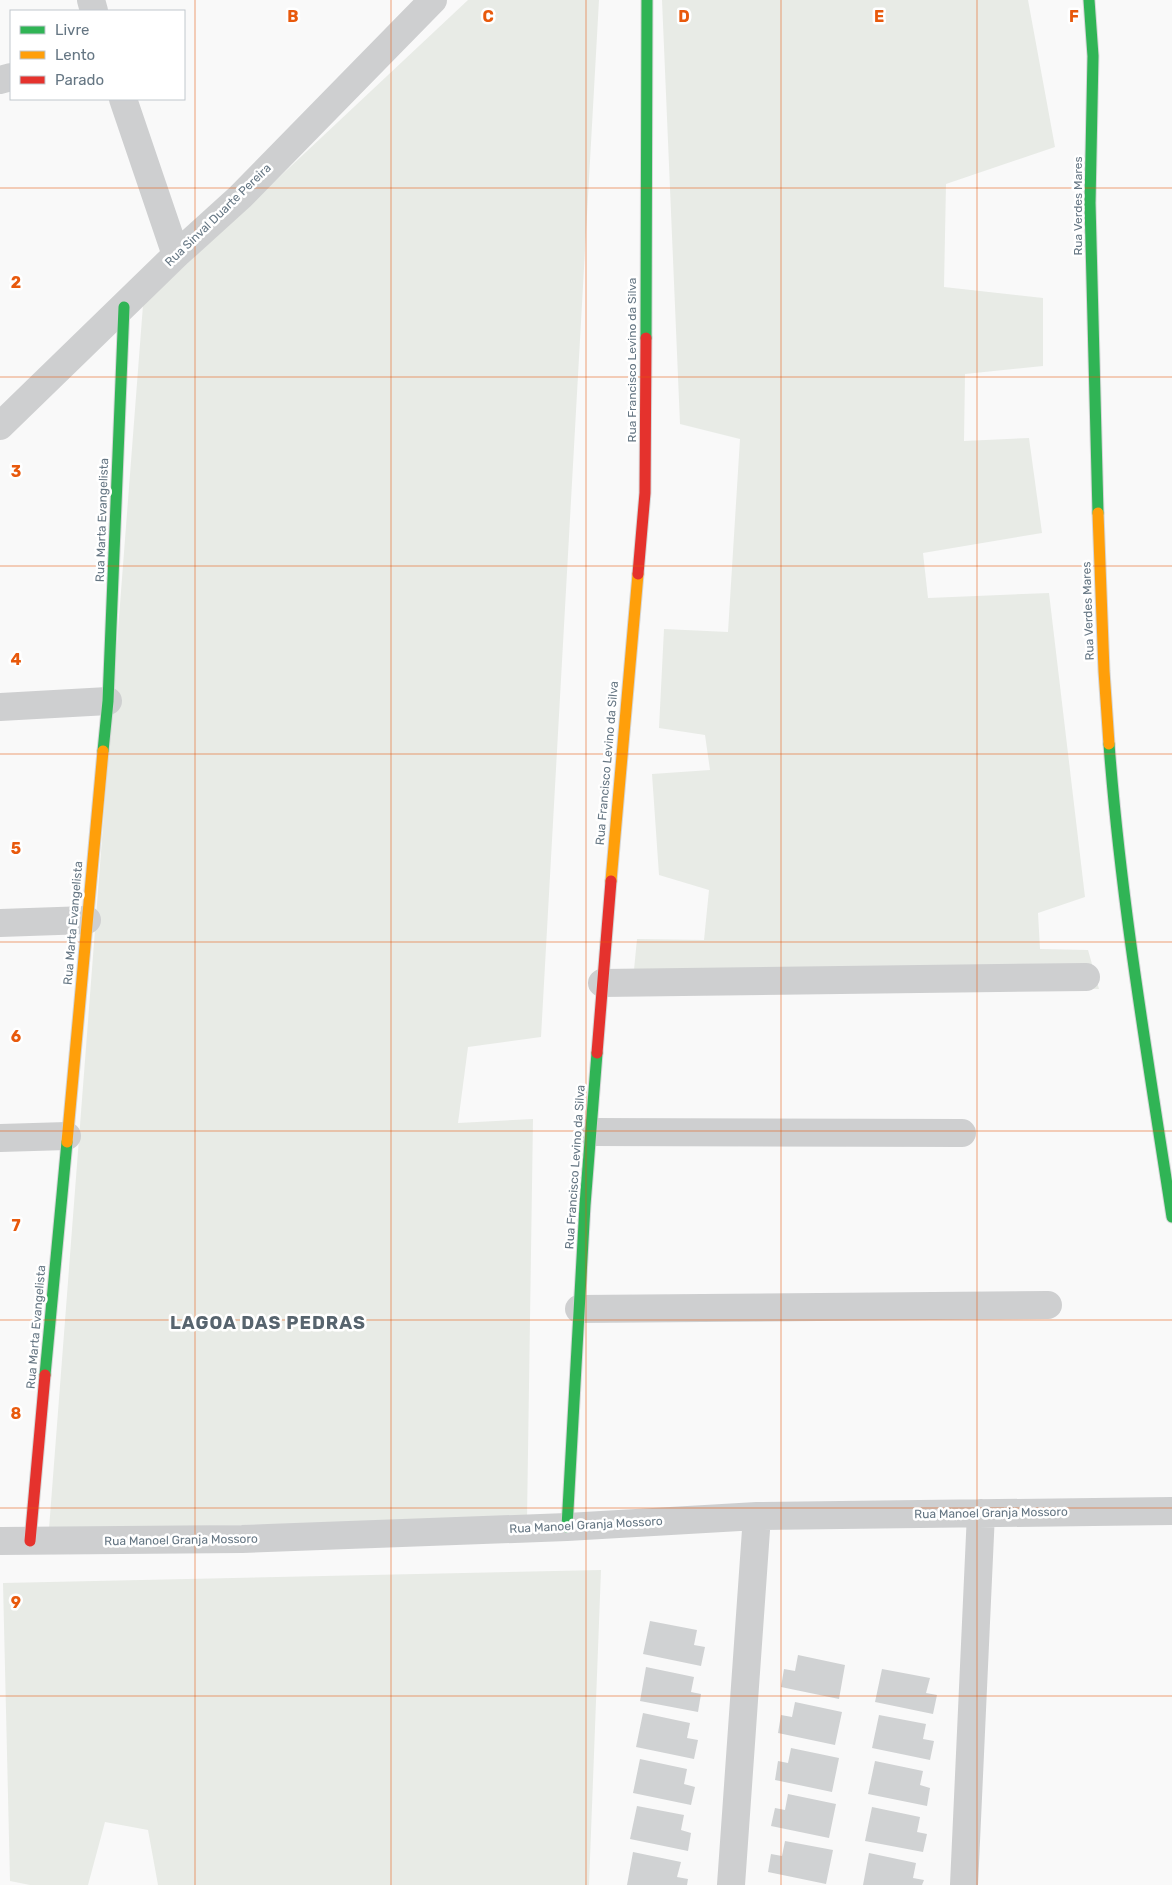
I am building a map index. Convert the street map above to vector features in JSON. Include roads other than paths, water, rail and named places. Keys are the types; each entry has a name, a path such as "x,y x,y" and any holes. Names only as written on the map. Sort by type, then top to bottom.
{"street":[{"name":"Rua Sinval Duarte Pereira","path":"0,426 176,255 240,197 433,0"},
{"name":"Rua Francisco Levino da Silva","path":"567,1527 579,1309 602,982 645,493 647,0"},
{"name":"Rua Verdes Mares","path":"1089,0 1094,56 1090,203 1094,394 1104,671 1113,792 1136,981 1172,1218"},
{"path":"123,100 176,255"},
{"name":"Rua Marta Evangelista","path":"30,1541 108,701 124,307"},
{"path":"0,707 108,701"},
{"path":"0,923 87,920"},
{"path":"602,982 1086,977"},
{"path":"591,1132 962,1133"},
{"path":"0,1138 67,1136"},
{"path":"579,1309 1048,1305"},
{"name":"Rua Manoel Granja Mossoro","path":"0,1541 242,1539 567,1527 757,1516 1172,1511"},
{"path":"964,1885 981,1513"},
{"path":"732,1885 757,1516"}],"district":[{"name":"LAGOA DAS PEDRAS","path":"268,1323"}]}
